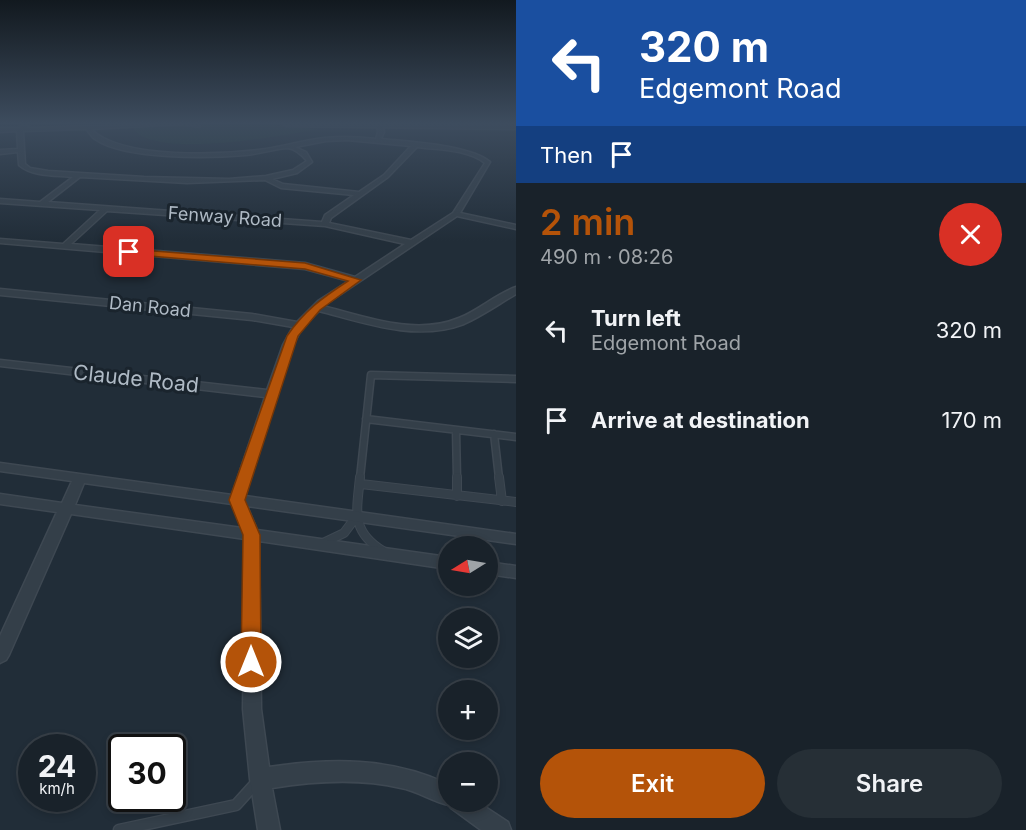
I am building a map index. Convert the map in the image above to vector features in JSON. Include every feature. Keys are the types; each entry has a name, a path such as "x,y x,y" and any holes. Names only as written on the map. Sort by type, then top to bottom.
{"street":[{"path":"22,163 28,169 79,175 197,182 266,178 296,172 309,163"},
{"path":"325,224 328,217 386,176 399,163"},
{"path":"269,830 260,779 251,683 252,535 237,500 288,345 299,325 316,307 456,214 488,163"},
{"path":"42,204 79,175"},
{"path":"266,178 281,186 360,194"},
{"name":"Fenway Road","path":"0,201 325,224 412,243"},
{"path":"64,247 105,208"},
{"path":"456,214 516,227"},
{"path":"0,241 305,266 356,280"},
{"path":"316,307 391,325 434,327 466,319 516,290"},
{"name":"Dan Road","path":"0,292 252,317 299,325"},
{"name":"Claude Road","path":"0,363 272,394"},
{"path":"0,467 516,539"},
{"path":"0,655 80,478"},
{"path":"0,499 438,562"},
{"path":"498,569 516,572"},
{"path":"260,779 291,774 342,771 387,773 438,791"},
{"path":"474,812 500,830"}],"lane":[{"path":"391,555 369,542 358,525 357,516 371,375 516,379"},
{"path":"366,419 516,437"},
{"path":"456,430 457,496"},
{"path":"494,434 502,501"},
{"path":"361,484 516,502"},
{"path":"319,544 344,533 357,516"},
{"path":"119,830 236,805 260,779"}],"route":[{"path":"129,252 305,266 356,280 316,307 304,318 292,336 237,500 252,535 251,662"}]}
